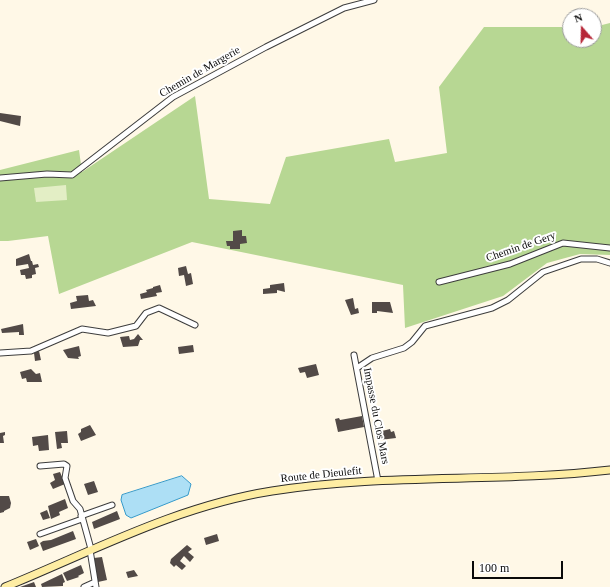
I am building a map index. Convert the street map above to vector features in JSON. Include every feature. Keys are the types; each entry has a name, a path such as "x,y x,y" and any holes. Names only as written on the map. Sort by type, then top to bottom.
{"main road":[{"name":"Route de Dieulefit","path":"5,587 183,512 231,499 313,485 378,480 541,476 610,470"},
{"name":"Route de Dieulefit","path":"0,584 48,568"}],"street":[{"name":"Chemin de Margerie","path":"0,178 40,174 72,175 173,97 266,47 344,8 374,0"},
{"name":"Chemin de Gery","path":"439,282 510,264 563,243 610,248"},
{"path":"357,368 372,358 404,348 412,342 425,326 476,314 508,300 543,272 581,259 597,259 610,263"},
{"path":"0,353 31,351 82,329 108,333 136,326 146,313 159,308 195,325"},
{"name":"Impasse du Clos Mars","path":"354,355 378,480"},
{"path":"40,466 64,464 68,466 65,478 73,502 80,509 90,550 96,585 84,587"},
{"path":"40,534 112,505"}],"green space":[{"path":"610,23 610,255 580,254 547,263 503,296 405,328 403,285 192,242 59,294 48,236 0,241 0,170 79,150 82,172 195,96 209,199 270,204 286,157 389,139 395,162 447,153 439,87 484,27 562,27 562,48 602,48 602,25"},
{"path":"66,185 67,200 36,202 34,188"}],"water":[{"path":"182,476 191,484 188,495 131,518 126,515 121,500 122,495"}],"building":[{"path":"0,113 21,116 20,126 0,121"},
{"path":"242,230 242,236 246,236 247,243 240,244 240,249 230,249 230,246 227,246 226,241 233,241 233,231"},
{"path":"29,254 33,265 38,264 39,267 35,268 36,274 32,275 32,278 26,279 25,275 21,275 20,270 29,268 28,264 16,266 16,259"},
{"path":"186,266 188,274 191,273 193,284 186,286 184,275 179,276 178,268"},
{"path":"284,283 285,292 277,290 277,293 263,294 263,289 270,288 270,285"},
{"path":"160,285 162,292 156,293 157,296 141,299 140,294"},
{"path":"88,295 89,301 93,300 96,306 71,309 70,303 77,301 76,296"},
{"path":"353,298 355,309 358,308 359,313 351,315 345,300"},
{"path":"372,302 390,302 393,313 377,311 377,313 372,313"},
{"path":"23,324 24,335 19,335 19,332 2,333 1,329"},
{"path":"138,334 143,340 140,340 138,346 123,347 120,337 129,336 130,340 134,339"},
{"path":"193,345 194,352 179,354 178,347"},
{"path":"79,346 81,356 78,357 79,359 68,358 63,350"},
{"path":"39,351 41,360 35,361 34,353"},
{"path":"316,364 319,375 307,378 305,372 300,373 298,368"},
{"path":"31,369 36,374 40,373 42,382 27,382 26,378 22,379 20,372"},
{"path":"362,416 364,427 338,432 335,419 339,418 340,420"},
{"path":"90,425 96,435 81,441 78,434 81,432 81,429"},
{"path":"390,429 391,432 394,431 396,438 380,440 378,432"},
{"path":"67,431 68,443 61,443 62,448 57,449 55,432"},
{"path":"5,432 5,435 3,436 4,443 0,443 0,433"},
{"path":"48,435 49,450 39,451 38,445 33,446 32,437"},
{"path":"60,472 65,484 53,489 50,483 55,480 53,474"},
{"path":"94,481 98,492 88,495 84,484"},
{"path":"0,496 9,496 11,503 10,508 0,513"},
{"path":"65,499 68,508 59,512 60,515 51,519 48,506"},
{"path":"47,510 50,518 43,520 40,513"},
{"path":"117,511 120,519 94,529 92,522"},
{"path":"73,531 76,539 43,551 40,543 43,541 51,540"},
{"path":"217,534 219,541 206,545 204,538"},
{"path":"36,539 39,546 30,550 27,542"},
{"path":"187,545 192,549 188,552 194,557 190,562 184,556 180,561 186,566 182,570 176,565 174,567 170,563 171,559"},
{"path":"102,557 107,580 98,582 94,558"},
{"path":"81,565 84,573 78,576 79,577 67,581 63,573"},
{"path":"134,570 138,576 128,578 126,572"},
{"path":"62,574 65,582 63,583 63,586 42,587 41,584"},
{"path":"34,582 36,587 20,587"}]}
